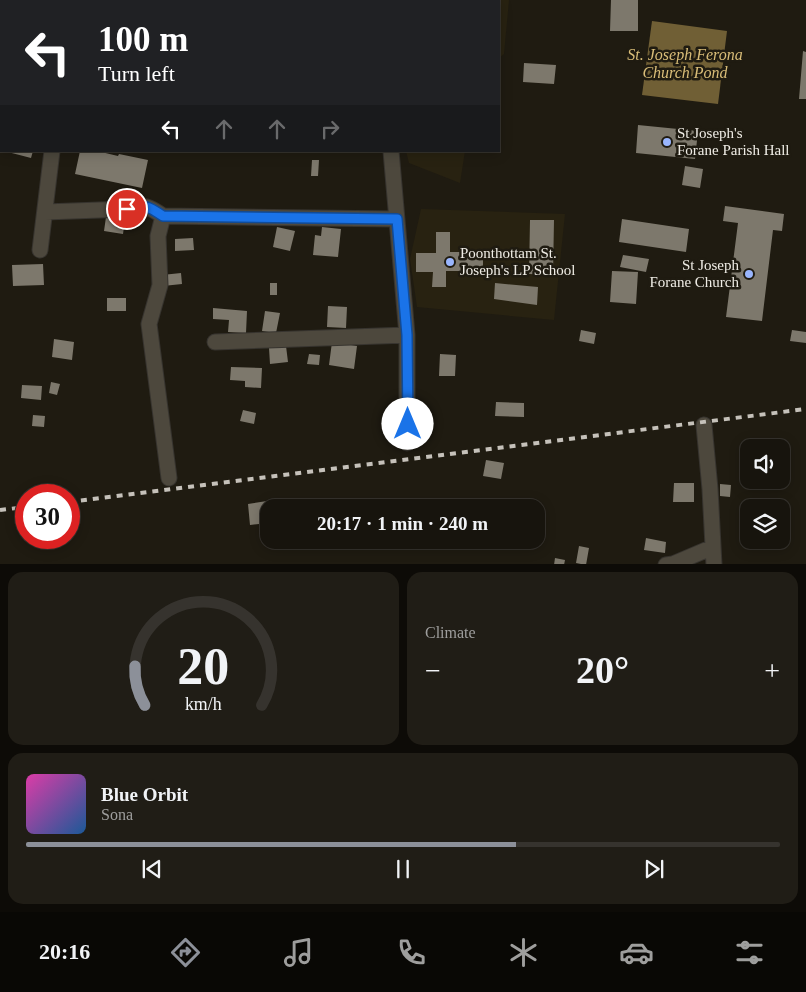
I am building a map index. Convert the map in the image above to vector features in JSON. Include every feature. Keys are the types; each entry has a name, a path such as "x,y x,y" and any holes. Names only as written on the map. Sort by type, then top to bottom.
{"street":[{"path":"40,250 52,152"},
{"path":"391,152 407,335 408,442"},
{"path":"44,212 127,209 149,206 163,216 397,219"},
{"path":"163,216 158,236 160,285 150,324 169,478"},
{"path":"215,342 407,335"},
{"path":"704,426 714,564"},
{"path":"666,564 673,564 713,546"}],"shaded area":[{"path":"500,0 509,0 504,54 500,57"},
{"path":"406,152 465,152 460,183 409,163"},
{"path":"421,209 565,214 554,320 417,307 410,259"}],"water":[{"name":"St. Joseph Ferona Church Pond","path":"652,21 727,31 718,104 642,95"}],"building":[{"path":"611,0 638,0 638,31 610,31"},
{"path":"803,51 806,52 806,99 799,99"},
{"path":"524,63 556,65 554,84 523,82"},
{"name":"St Joseph's Forane Parish Hall","path":"638,125 698,131 695,159 636,153"},
{"path":"8,152 33,152 31,158"},
{"path":"80,152 101,152 118,156 119,154 148,160 142,188 75,174"},
{"path":"312,160 319,160 318,176 311,176"},
{"path":"685,166 703,169 700,188 682,185"},
{"name":"St Joseph Forane Church","path":"725,206 784,214 782,231 773,230 762,321 726,317 738,223 723,221"},
{"path":"106,217 125,220 123,234 104,231"},
{"path":"622,219 689,229 686,252 619,242"},
{"path":"530,220 554,220 553,275 529,274"},
{"path":"277,227 295,231 290,251 273,247"},
{"path":"322,227 341,229 338,257 313,255 315,235 321,236"},
{"name":"Poonthottam St. Joseph's LP School","path":"436,232 450,232 450,252 483,252 483,271 446,271 446,287 432,287 433,272 416,272 416,253 436,253"},
{"path":"193,238 194,250 175,251 175,239"},
{"path":"623,255 649,259 646,272 620,267"},
{"path":"43,264 44,285 13,286 12,265"},
{"path":"612,271 638,272 636,304 610,302"},
{"path":"181,273 182,284 163,286 162,275"},
{"path":"270,283 277,283 277,295 270,295"},
{"path":"495,283 538,287 537,305 494,299"},
{"path":"107,298 126,298 126,311 107,311"},
{"path":"328,306 347,307 346,328 327,327"},
{"path":"213,308 247,311 246,333 228,332 229,320 213,319"},
{"path":"265,311 280,313 276,333 262,331"},
{"path":"581,330 596,333 594,344 579,341"},
{"path":"792,330 806,332 806,343 790,341"},
{"path":"54,339 74,342 72,360 52,357"},
{"path":"332,342 357,346 354,369 329,365"},
{"path":"286,346 288,362 270,364 269,348"},
{"path":"309,354 320,355 319,365 307,364"},
{"path":"440,354 456,355 455,376 439,376"},
{"path":"231,367 262,368 261,388 245,387 245,381 230,380"},
{"path":"51,382 60,384 57,395 49,393"},
{"path":"22,385 42,386 41,400 21,398"},
{"path":"496,402 524,403 524,417 495,416"},
{"path":"243,410 256,413 254,424 240,421"},
{"path":"33,415 45,416 44,427 32,426"},
{"path":"486,460 504,463 501,479 483,476"},
{"path":"674,483 694,483 694,502 673,502"},
{"path":"720,484 731,485 730,497 720,496"},
{"path":"260,502 260,524 250,525 248,504"},
{"path":"646,538 666,542 665,553 644,550"},
{"path":"579,546 589,548 586,564 576,563"},
{"path":"555,558 565,560 564,564 554,564"}],"railway":[{"path":"80,501 806,409"},
{"path":"0,510 15,508"}],"place":[{"name":"St Joseph's Forane Parish Hall","path":"667,142"},
{"name":"Poonthottam St. Joseph's LP School","path":"450,262"},
{"name":"St Joseph Forane Church","path":"749,274"}],"route":[{"path":"127,209 149,206 163,216 397,219 407,335 408,424"}]}
